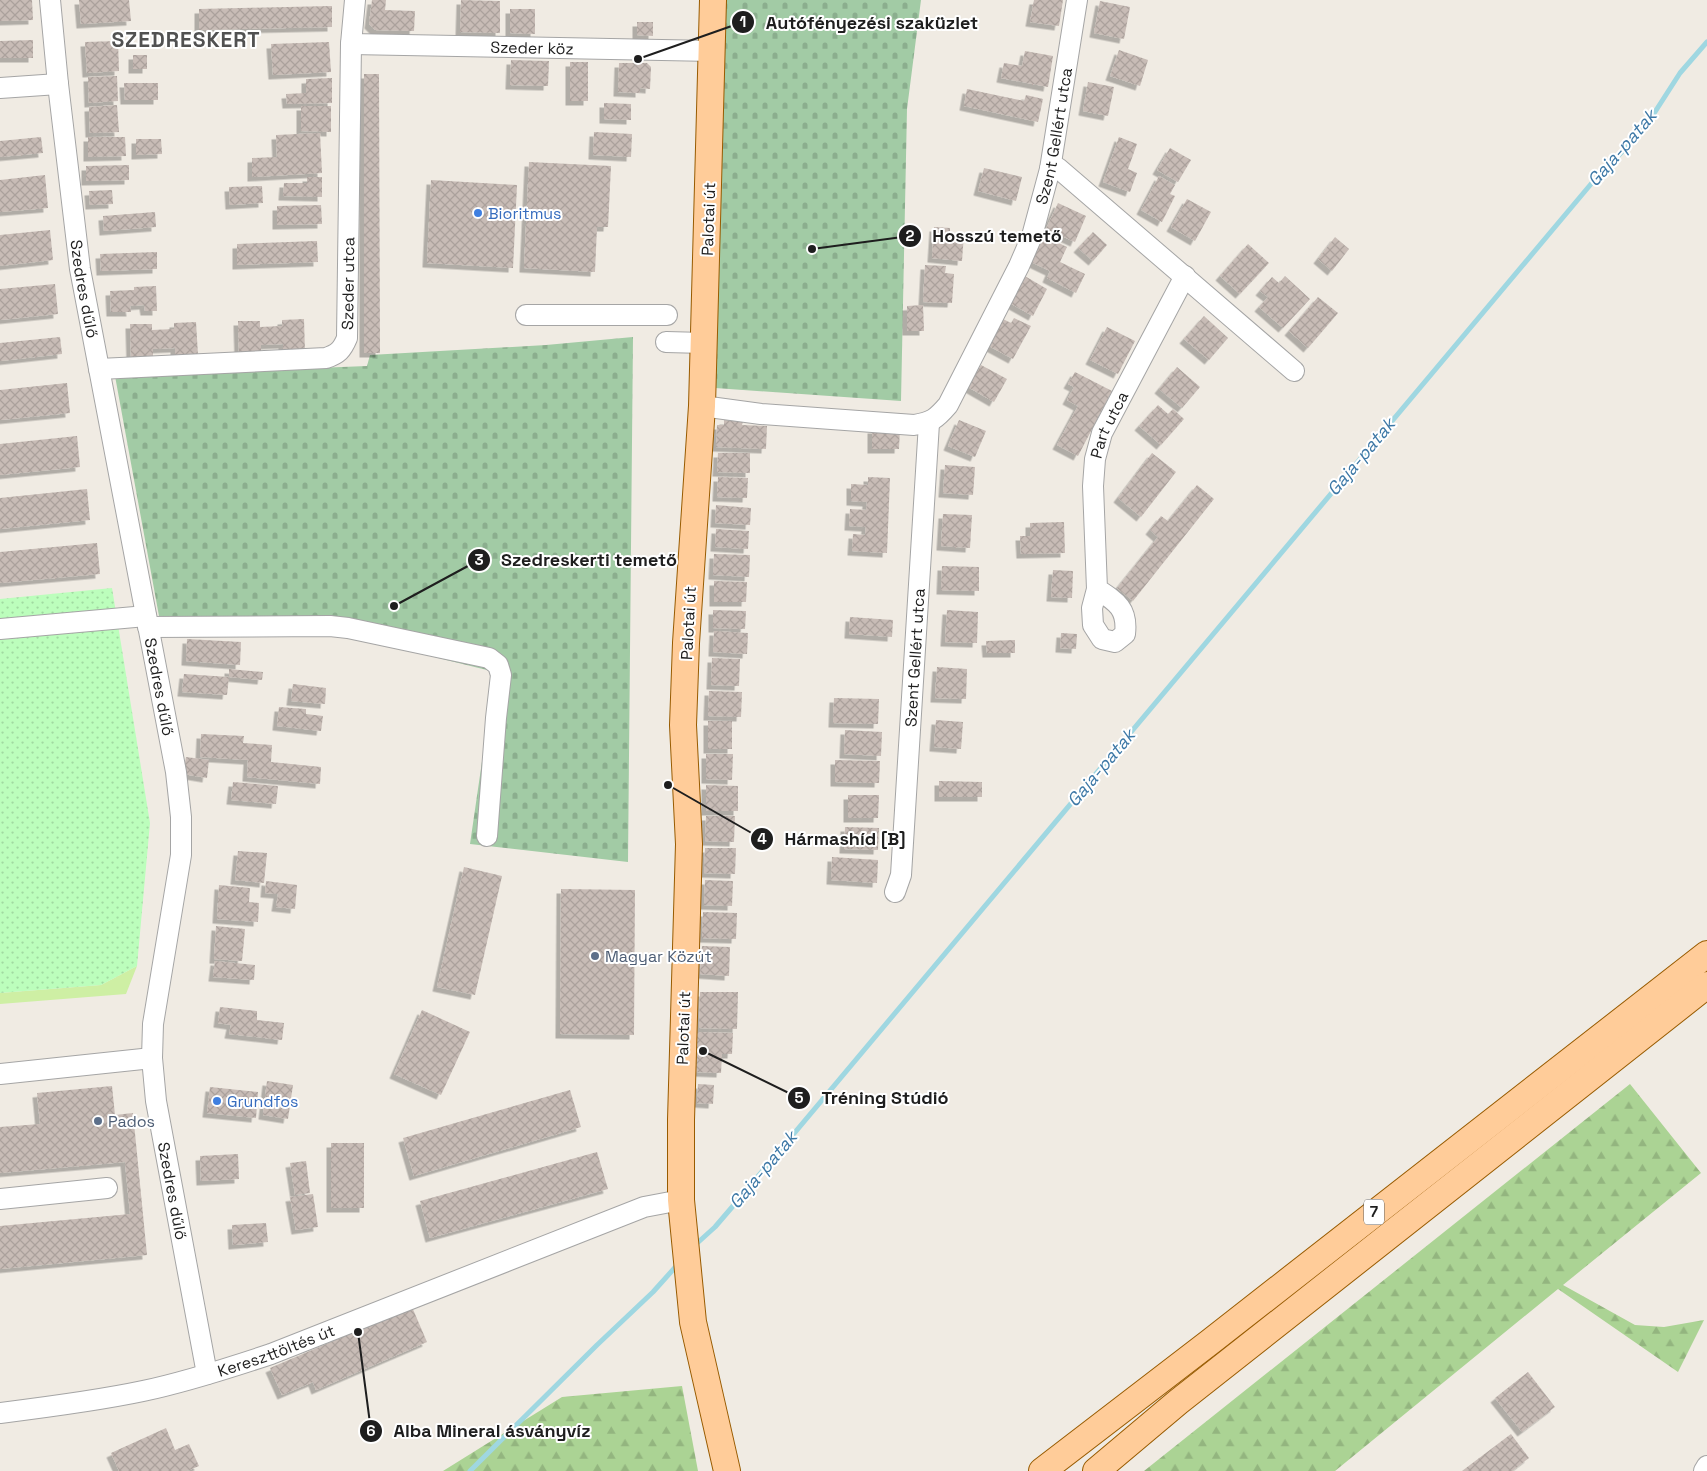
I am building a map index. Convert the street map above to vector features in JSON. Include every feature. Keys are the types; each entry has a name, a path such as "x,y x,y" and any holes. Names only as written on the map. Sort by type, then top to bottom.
{"main road":[{"name":"Palotai út","path":"713,0 702,406 686,643 683,725 689,844 680,1120 682,1208 691,1307 727,1471"},
{"name":"7","path":"1042,1471 1707,954"},
{"name":"7","path":"1096,1471 1178,1402 1707,985"}],"street":[{"name":"Szedres dűlő","path":"50,0 80,269 176,772 181,817 181,855 153,1024 152,1058 156,1101 207,1374"},
{"name":"Szeder utca","path":"99,368 326,358 336,355 343,349 347,338 351,44 355,0"},
{"name":"Szent Gellért utca","path":"895,892 900,875 929,423 939,416 948,405 1019,266 1032,236 1050,169 1078,0"},
{"name":"Szeder köz","path":"351,44 713,51"},
{"path":"0,88 58,84"},
{"path":"1050,169 1058,168 1294,371"},
{"name":"Part utca","path":"1097,589 1093,486 1095,459 1102,433 1185,276"},
{"path":"526,315 666,315"},
{"path":"666,342 704,343"},
{"path":"702,406 771,415 914,425 929,423"},
{"path":"0,629 147,621 330,626 348,628 489,658 498,665 502,675 496,718 487,836"},
{"path":"0,1074 152,1058"},
{"path":"0,1199 107,1188"},
{"name":"Kereszttöltés út","path":"0,1413 88,1402 144,1391 207,1374 271,1354 644,1207 682,1208"},
{"path":"1704,1471 1707,1466"}],"green space":[{"path":"725,0 921,0 907,109 901,401 715,388"},
{"path":"633,337 628,862 470,844 495,672 337,633 161,627 115,376 367,366 370,355 546,345"},
{"path":"112,588 150,823 137,966 101,985 0,993 0,599"},
{"path":"137,966 126,994 0,1004 0,993 101,985"},
{"path":"1630,1084 1701,1173 1563,1285 1635,1325 1664,1327 1704,1320 1678,1372 1558,1289 1335,1471 1144,1471"},
{"path":"682,1386 698,1471 443,1471 562,1397"}],"building":[{"path":"0,0 32,0 33,20 0,21"},
{"path":"79,0 129,0 131,21 81,24"},
{"path":"372,0 386,0 385,10 415,11 414,31 375,30 369,24"},
{"path":"461,0 500,1 500,33 460,32"},
{"path":"1034,0 1063,0 1059,26 1030,22"},
{"path":"1100,1 1130,7 1124,39 1094,33"},
{"path":"332,6 332,27 199,30 199,9"},
{"path":"510,9 535,9 535,34 510,33"},
{"path":"637,22 653,22 653,36 637,35"},
{"path":"33,40 33,58 0,58 0,41"},
{"path":"118,41 119,71 87,73 85,42"},
{"path":"329,42 331,72 273,75 271,44"},
{"path":"1119,50 1148,60 1140,86 1110,76"},
{"path":"1025,51 1053,56 1048,87 1001,78 1004,63 1022,66"},
{"path":"133,55 147,55 147,69 133,69"},
{"path":"511,60 549,61 548,86 510,85"},
{"path":"570,62 588,62 588,101 570,101"},
{"path":"619,63 647,63 651,67 650,89 640,88 640,93 618,92"},
{"path":"364,74 379,74 380,353 364,353"},
{"path":"117,76 118,101 89,103 88,77"},
{"path":"332,78 332,103 287,104 286,94 306,93 306,79"},
{"path":"1088,82 1114,87 1108,116 1083,111"},
{"path":"124,83 158,83 158,100 125,100"},
{"path":"967,89 1024,101 1026,95 1043,99 1038,122 964,106"},
{"path":"604,103 631,104 631,120 604,119"},
{"path":"117,105 119,132 90,133 89,107"},
{"path":"301,106 331,106 331,132 301,131"},
{"path":"594,132 632,134 631,157 593,155"},
{"path":"320,133 322,173 252,177 252,158 277,157 276,135"},
{"path":"41,137 43,153 0,157 0,141"},
{"path":"88,137 125,137 126,156 88,157"},
{"path":"1119,137 1137,144 1128,169 1137,173 1130,192 1103,182"},
{"path":"136,139 161,139 162,154 136,155"},
{"path":"1170,148 1191,160 1178,182 1157,170"},
{"path":"529,162 611,166 608,227 597,227 595,272 524,268"},
{"path":"129,165 129,180 86,181 86,166"},
{"path":"984,168 1022,177 1016,201 978,191"},
{"path":"45,175 48,208 0,212 0,180"},
{"path":"1159,176 1175,185 1170,194 1175,196 1162,222 1141,210"},
{"path":"307,177 322,177 322,197 283,196 284,183 307,183"},
{"path":"431,180 517,185 513,268 427,263"},
{"path":"262,186 263,203 230,205 229,187"},
{"path":"112,190 113,204 90,205 89,191"},
{"path":"1187,199 1211,212 1195,241 1171,227"},
{"path":"1058,203 1086,216 1075,242 1046,229"},
{"path":"321,205 322,224 277,225 277,206"},
{"path":"155,212 156,227 104,231 103,216"},
{"path":"934,227 950,228 950,233 964,234 962,261 932,258"},
{"path":"50,230 53,260 0,266 0,235"},
{"path":"1093,232 1107,245 1093,261 1078,248"},
{"path":"1040,234 1067,247 1060,262 1085,274 1076,293 1047,278 1050,271 1027,260"},
{"path":"1335,237 1349,249 1332,271 1318,259"},
{"path":"317,241 318,262 237,265 237,244"},
{"path":"1248,244 1269,263 1240,294 1220,276"},
{"path":"157,252 157,269 101,271 100,254"},
{"path":"925,265 946,266 945,273 954,274 952,303 923,302"},
{"path":"1023,275 1047,289 1033,316 1008,302"},
{"path":"1285,276 1310,299 1283,328 1259,307 1268,297 1260,291 1272,277 1279,283"},
{"path":"55,284 58,314 0,320 0,289"},
{"path":"156,286 157,311 145,311 144,305 130,306 131,312 111,312 110,291 134,290 134,287"},
{"path":"1318,297 1338,313 1308,348 1289,331"},
{"path":"923,305 924,331 907,331 907,306"},
{"path":"1204,316 1228,338 1209,360 1184,339"},
{"path":"1014,318 1031,326 1013,359 989,346 1003,319 1011,323"},
{"path":"304,319 305,352 283,353 283,344 261,345 261,353 239,354 238,321 260,321 260,327 282,326 282,320"},
{"path":"196,322 198,355 175,356 175,348 153,349 153,357 131,358 130,324 152,324 152,330 174,329 174,323"},
{"path":"1107,327 1135,341 1118,374 1090,360"},
{"path":"60,337 62,354 0,361 0,343"},
{"path":"981,365 1007,379 994,402 968,387"},
{"path":"1177,367 1200,387 1182,408 1159,389"},
{"path":"1075,372 1112,391 1078,456 1057,445 1078,406 1067,400 1074,387 1068,384"},
{"path":"67,383 70,413 0,420 0,390"},
{"path":"1158,405 1168,414 1173,409 1184,419 1161,445 1139,426"},
{"path":"724,420 743,421 742,425 767,426 766,449 716,447 717,425 724,425"},
{"path":"959,420 986,431 975,457 948,446"},
{"path":"872,429 900,429 899,449 872,449"},
{"path":"77,436 80,467 0,475 0,444"},
{"path":"718,453 750,453 750,473 717,472"},
{"path":"1152,453 1176,472 1141,517 1118,498"},
{"path":"945,465 975,467 973,495 943,493"},
{"path":"718,477 748,478 747,498 717,497"},
{"path":"868,477 890,478 887,553 852,551 853,534 865,535 866,527 849,526 850,509 866,510 867,502 851,501 851,484 868,485"},
{"path":"1197,485 1214,499 1133,601 1117,588 1158,537 1150,530 1161,516 1168,521"},
{"path":"87,489 90,520 0,529 0,498"},
{"path":"716,505 751,508 750,525 715,523"},
{"path":"943,514 972,515 970,548 941,546"},
{"path":"1064,522 1065,553 1021,554 1020,536 1030,536 1030,523"},
{"path":"716,529 749,531 748,549 715,547"},
{"path":"97,543 100,574 0,583 0,552"},
{"path":"714,554 750,555 749,577 713,575"},
{"path":"942,566 979,567 979,591 941,590"},
{"path":"1053,570 1073,571 1072,598 1051,597"},
{"path":"714,581 747,582 746,602 714,602"},
{"path":"713,610 746,611 745,629 713,628"},
{"path":"947,610 978,612 977,643 945,642"},
{"path":"850,617 893,620 892,637 849,634"},
{"path":"714,631 748,633 747,654 713,652"},
{"path":"1061,633 1077,634 1076,649 1060,648"},
{"path":"187,639 241,642 240,665 186,661"},
{"path":"1015,640 1015,653 987,653 986,641"},
{"path":"712,658 740,659 739,686 711,685"},
{"path":"937,667 967,669 966,699 935,698"},
{"path":"229,669 263,672 262,680 229,677"},
{"path":"184,674 229,677 227,695 182,692"},
{"path":"293,684 326,688 325,704 291,701"},
{"path":"709,691 742,692 741,717 708,716"},
{"path":"834,698 879,699 878,724 833,723"},
{"path":"279,707 306,709 306,714 323,716 321,731 277,726"},
{"path":"936,720 963,722 961,749 934,747"},
{"path":"708,721 732,721 732,749 708,749"},
{"path":"845,730 882,732 881,756 844,754"},
{"path":"201,734 244,736 243,743 272,745 271,762 321,767 320,784 247,777 248,760 200,757"},
{"path":"706,754 733,754 732,780 706,779"},
{"path":"186,757 209,760 207,778 183,774"},
{"path":"835,760 880,761 879,783 835,782"},
{"path":"939,781 982,782 982,797 939,797"},
{"path":"233,782 278,786 276,804 231,800"},
{"path":"706,785 738,786 738,811 706,811"},
{"path":"848,795 879,795 878,818 848,818"},
{"path":"706,816 735,816 734,842 705,841"},
{"path":"845,827 879,828 878,850 844,849"},
{"path":"705,848 736,848 735,874 704,873"},
{"path":"238,851 267,853 264,883 235,880"},
{"path":"832,857 878,860 877,883 831,880"},
{"path":"464,867 502,876 475,995 437,987"},
{"path":"705,880 733,881 732,906 704,905"},
{"path":"266,881 297,885 295,909 276,907 278,894 265,893"},
{"path":"219,885 250,888 249,902 259,903 258,922 217,919"},
{"path":"561,889 635,890 634,1035 560,1034"},
{"path":"703,912 737,913 736,939 702,938"},
{"path":"216,926 245,929 242,961 214,959"},
{"path":"702,946 730,947 729,976 700,974"},
{"path":"215,961 255,965 254,980 213,977"},
{"path":"700,992 738,992 737,1029 699,1028"},
{"path":"220,1007 257,1011 257,1020 284,1023 282,1040 229,1034 231,1025 218,1023"},
{"path":"422,1010 470,1032 441,1095 394,1074"},
{"path":"697,1032 733,1033 732,1054 722,1054 721,1073 696,1072"},
{"path":"267,1081 293,1085 288,1119 263,1115"},
{"path":"698,1084 714,1085 713,1104 697,1103"},
{"path":"112,1086 115,1115 133,1113 147,1255 0,1269 0,1226 130,1214 125,1162 0,1173 0,1127 40,1124 37,1093"},
{"path":"210,1087 258,1092 256,1118 207,1113"},
{"path":"570,1090 581,1127 414,1176 403,1138"},
{"path":"331,1143 364,1143 364,1208 331,1208"},
{"path":"597,1152 608,1189 430,1238 420,1201"},
{"path":"238,1154 239,1179 201,1181 200,1156"},
{"path":"306,1161 310,1193 295,1195 290,1163"},
{"path":"313,1194 318,1227 296,1230 290,1197"},
{"path":"266,1223 268,1242 233,1245 232,1225"},
{"path":"412,1307 427,1342 316,1390 313,1382 282,1395 270,1368"},
{"path":"1528,1372 1555,1407 1522,1432 1495,1398"},
{"path":"166,1428 175,1450 189,1444 199,1466 187,1471 119,1471 111,1453"},
{"path":"1511,1434 1529,1458 1512,1471 1462,1471"}],"waterway":[{"name":"Gaja-patak","path":"694,1246 715,1227 739,1199 1591,184 1644,129 1680,73 1707,42"},
{"name":"Gaja-patak","path":"470,1471 653,1292 679,1263"}],"place":[{"name":"Autófényezési szaküzlet","path":"638,59"},
{"name":"Bioritmus","path":"478,213"},
{"name":"Hosszú temető","path":"812,249"},
{"name":"Szedreskerti temető","path":"394,606"},
{"name":"Hármashíd [B]","path":"668,785"},
{"name":"Magyar Közút","path":"595,956"},
{"name":"Tréning Stúdió","path":"703,1051"},
{"name":"Grundfos","path":"217,1101"},
{"name":"Pados","path":"98,1121"},
{"name":"Alba Mineral ásványvíz","path":"358,1332"}],"district":[{"name":"SZEDRESKERT","path":"186,40"}]}
